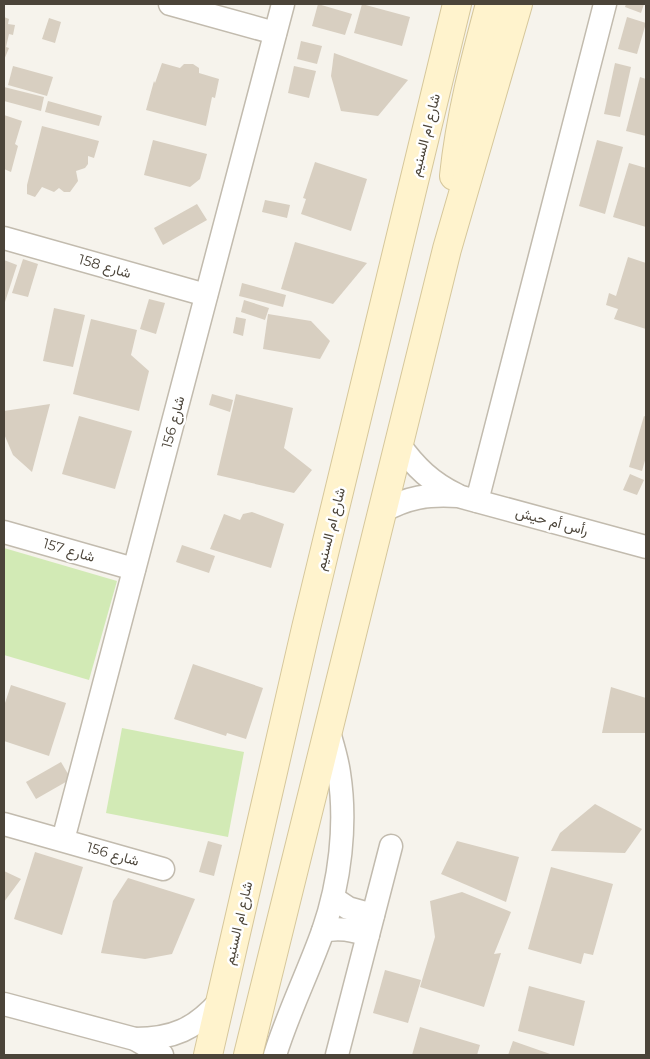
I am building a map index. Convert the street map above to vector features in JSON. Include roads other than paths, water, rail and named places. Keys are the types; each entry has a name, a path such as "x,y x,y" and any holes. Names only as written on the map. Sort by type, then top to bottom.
{"main road":[{"name":"شارع ام السنيم","path":"208,1055 309,618 457,4"},
{"path":"447,249 456,152 470,82 490,4"},
{"path":"248,1055 447,249 518,4"}],"street":[{"path":"170,4 275,33"},
{"name":"شارع 156","path":"63,840 283,4"},
{"path":"468,498 605,4"},
{"name":"شارع 158","path":"4,238 206,295"},
{"name":"رأس أم حيش","path":"399,444 424,475 440,487 468,498 646,547"},
{"name":"رأس أم حيش","path":"381,512 399,502 418,497 438,494 468,498"},
{"name":"شارع 157","path":"4,532 134,569"},
{"path":"275,1055 323,931 339,861 342,802 339,772 328,728"},
{"name":"شارع 156","path":"4,824 163,869"},
{"path":"337,1055 391,846"},
{"path":"332,898 371,925"},
{"path":"323,931 371,925"},
{"path":"4,1004 135,1039 154,1039 174,1035 192,1027 207,1015 220,1000"},
{"path":"135,1039 162,1055"}]}
